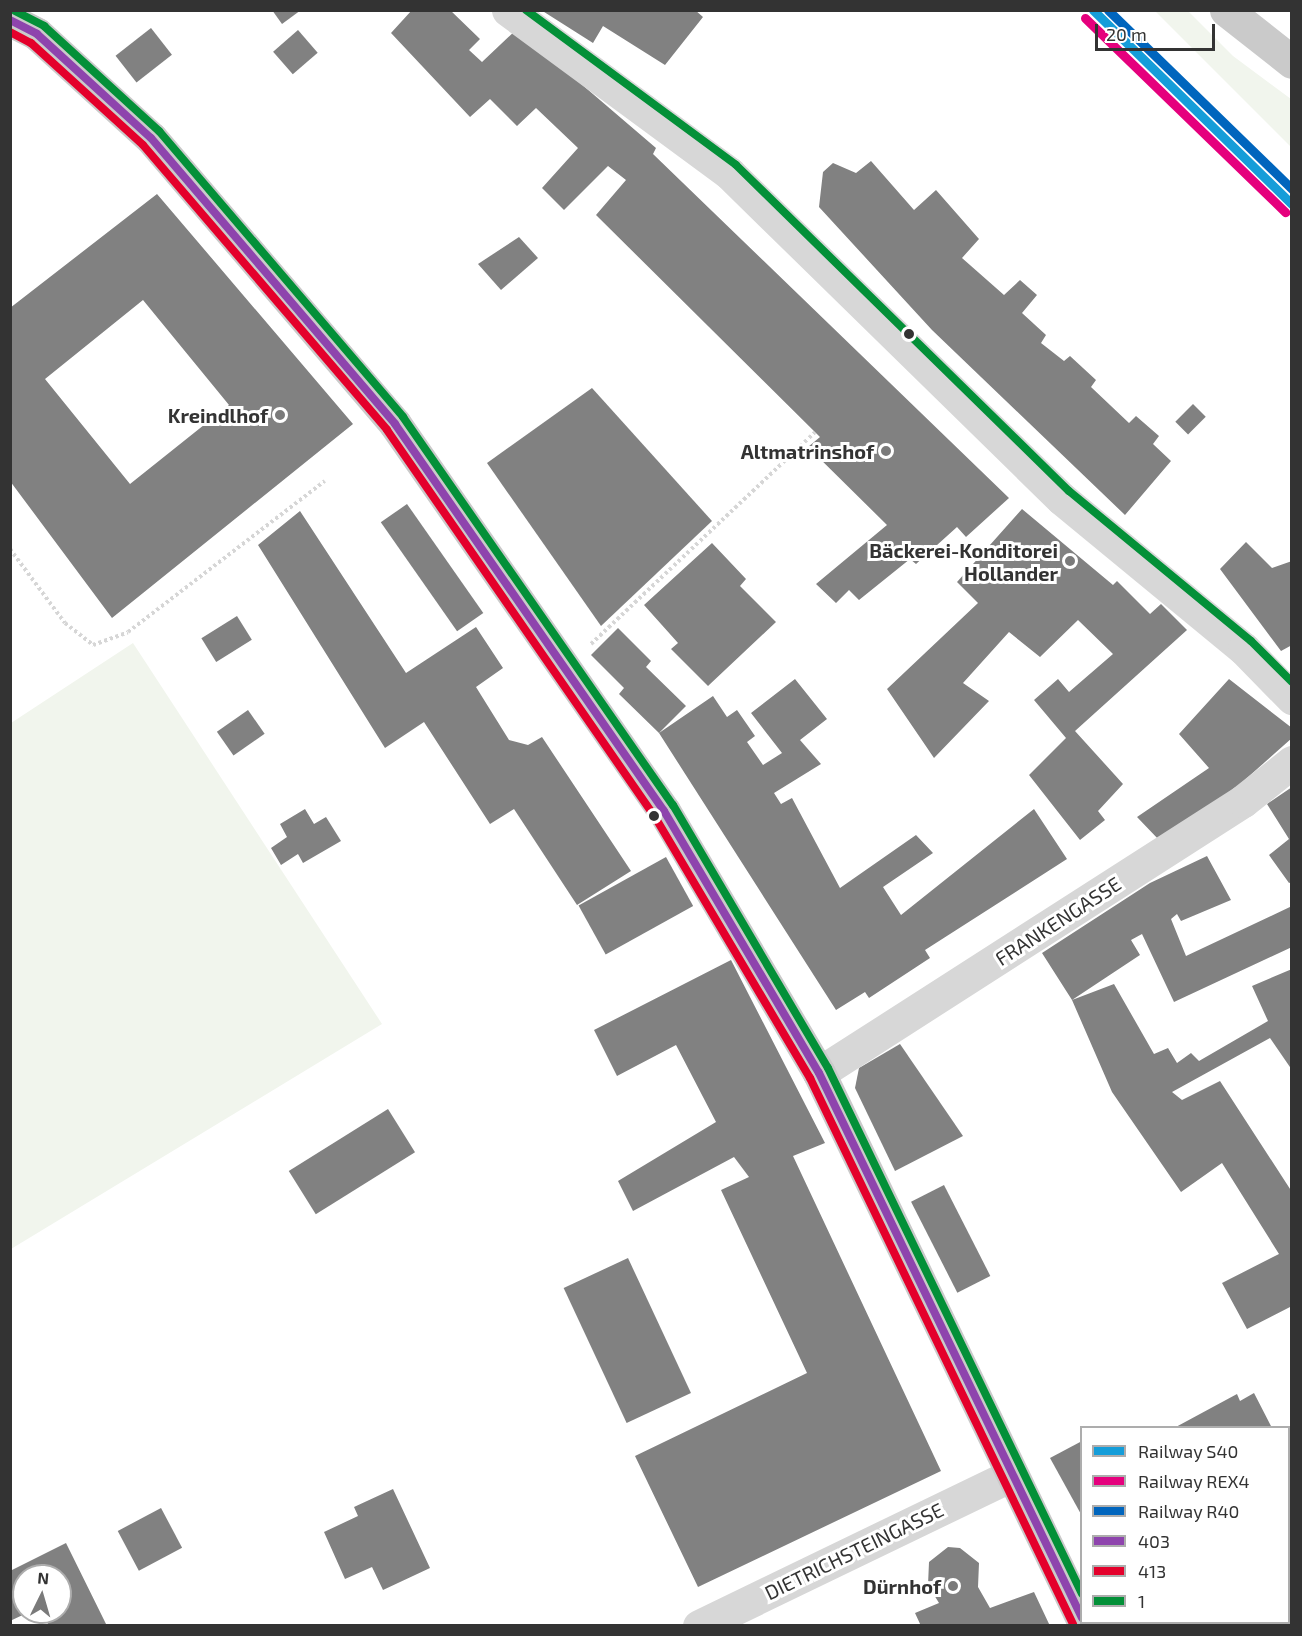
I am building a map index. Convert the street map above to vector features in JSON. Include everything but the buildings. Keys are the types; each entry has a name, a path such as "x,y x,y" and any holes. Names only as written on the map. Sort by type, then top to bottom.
{"main road":[{"path":"1226,10 1292,62"},
{"path":"23,21 151,138 395,424 566,666 664,811 819,1073 1010,1476 1080,1616"}],"street":[{"path":"508,10 729,173 1062,499 1244,649 1292,698"},
{"name":"FRANKENGASSE","path":"819,1073 1243,801 1292,762"},
{"name":"DIETRICHSTEINGASSE","path":"699,1626 1010,1476"}],"path":[{"path":"566,666 815,432"},
{"path":"10,549 65,623 93,645 128,632 325,481"}],"shaded area":[{"path":"1155,11 1188,11 1233,56 1291,99 1291,147"},
{"path":"133,643 382,1024 11,1249 11,723"}],"rail line":[{"name":"S40","path":"1093,10 1292,204"},
{"name":"R40","path":"1108,10 1292,189"},
{"name":"REX4","path":"1085,18 1285,212"}],"transit line":[{"name":"1","path":"526,10 736,165 1069,491 1251,641 1292,682"},
{"name":"1","path":"15,11 44,26 159,131 403,417 673,805 828,1068 1080,1590"},
{"name":"403","path":"10,20 37,34 151,138 395,424 664,811 819,1073 1080,1614"},
{"name":"413","path":"10,32 31,43 143,145 387,430 655,817 810,1078 1073,1624"}],"place":[{"name":"Kreindlhof","path":"280,415"},
{"name":"Altmatrinshof","path":"886,451"},
{"name":"Bäckerei-Konditorei Hollander","path":"1070,561"},
{"name":"Dürnhof","path":"953,1586"}]}
